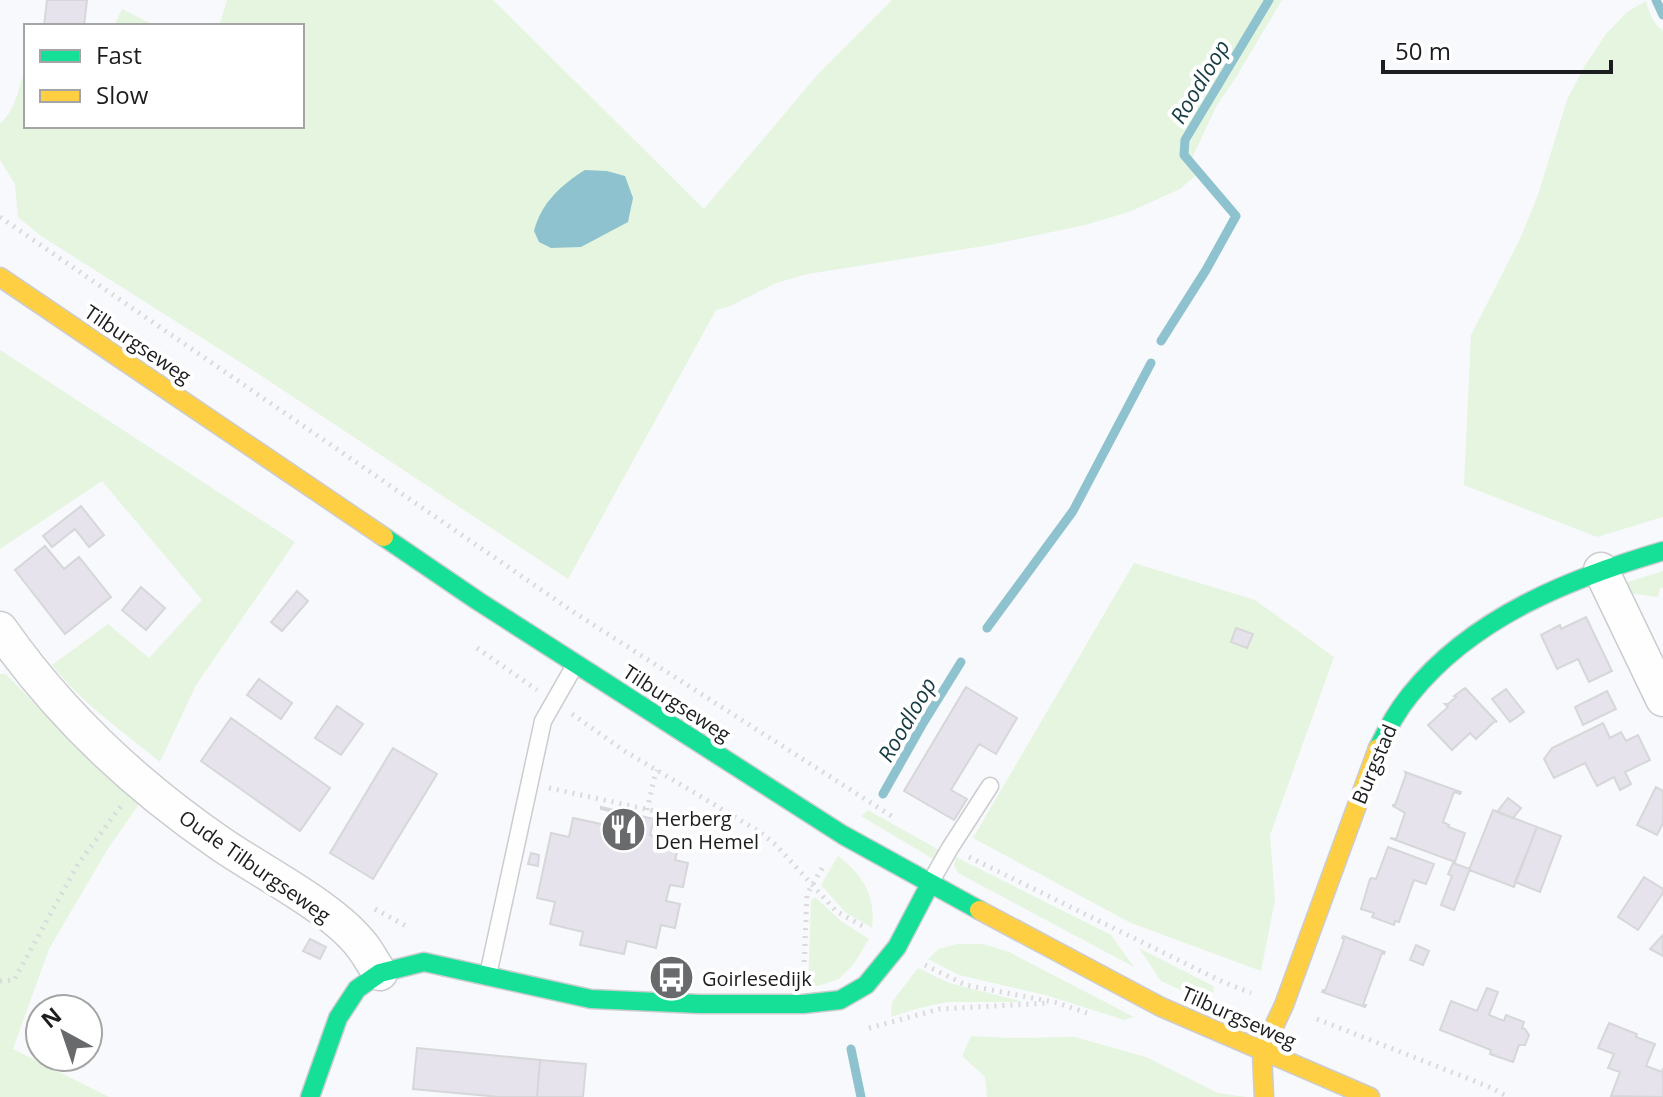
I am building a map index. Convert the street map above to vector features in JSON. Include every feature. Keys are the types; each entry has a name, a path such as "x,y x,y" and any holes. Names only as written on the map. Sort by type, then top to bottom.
{"street":[{"name":"Tilburgseweg","path":"0,277 452,584 843,835 1161,1007 1370,1097"},
{"name":"Burgstad","path":"1262,1052 1284,1005 1375,754 1394,718 1416,687 1447,657 1483,630 1541,594 1601,570 1663,551"},
{"path":"1601,570 1663,699"},
{"name":"Oude Tilburgseweg","path":"0,629 56,703 137,782 220,844 332,917 362,946 380,973"},
{"path":"310,1097 338,1018 357,989 380,973 424,962 591,999 699,1004 803,1004 840,1000 866,985 897,947 930,884"},
{"path":"1262,1052 1264,1097"}],"lane":[{"path":"488,976 543,721 576,664"},
{"path":"930,884 990,786"}],"path":[{"name":"Tilburgseweg","path":"0,217 575,613 901,822"},
{"path":"647,810 657,770"},
{"path":"0,981 14,980 78,864 137,782"},
{"path":"530,784 673,815"},
{"path":"950,848 1121,932"},
{"path":"803,1004 807,894 812,884"},
{"path":"368,906 419,933"}],"green space":[{"path":"227,0 493,0 704,209 819,73 892,0 1282,0 1217,105 1192,158 1201,171 1180,189 1129,212 1085,225 990,245 808,274 776,283 716,310 568,579 251,369 41,236 18,217 15,184 0,160 0,123 12,107 24,73 24,128 304,128 304,24 220,24"},
{"path":"1646,1 1652,18 1663,31 1663,517 1597,537 1464,485 1471,335 1520,239 1538,195 1567,100 1584,67 1606,34 1627,12"},
{"path":"122,9 152,24 115,24"},
{"path":"0,350 295,542 196,685 160,762 89,704 52,665 108,624 149,658 202,600 102,481 0,549"},
{"path":"1134,563 1255,600 1334,657 1270,835 1275,900 1261,971 1131,923 973,838"},
{"path":"1663,571 1663,588 1660,588 1658,597 1626,593 1628,582"},
{"path":"0,674 6,674 79,749 139,804 107,850 49,949 33,993 24,993 24,1018 13,1049 24,1054 24,1073 61,1073 109,1097 0,1097"},
{"path":"868,810 939,850 933,859 861,816"},
{"path":"838,856 866,887 872,906 872,928 845,912 821,885"},
{"path":"956,857 1111,935 1134,967 958,873 954,865"},
{"path":"815,897 841,921 869,939 853,965 839,979 808,989 811,901"},
{"path":"957,944 983,944 1009,952 1134,1017 1124,1020 1049,996 959,975 928,959 939,949"},
{"path":"1139,948 1213,986 1210,997 1202,1000 1161,981"},
{"path":"918,968 949,983 1024,1002 947,1002 891,1017 892,1002"},
{"path":"971,1036 1075,1037 1146,1057 1218,1093 1247,1097 987,1097 985,1077 962,1056"}],"water":[{"path":"585,170 625,176 633,198 628,222 581,247 551,248 539,242 534,231 547,203"}],"building":[{"path":"47,0 87,0 84,24 44,24"},
{"path":"81,506 104,535 89,547 75,529 52,547 43,536"},
{"path":"45,546 64,569 79,557 111,597 65,634 15,570"},
{"path":"141,587 165,608 146,630 122,610"},
{"path":"297,591 308,601 282,631 271,622"},
{"path":"1586,617 1612,671 1589,682 1578,659 1557,669 1541,635"},
{"path":"1236,628 1253,634 1247,648 1231,642"},
{"path":"259,679 292,703 281,719 247,695"},
{"path":"966,687 1017,718 996,754 979,744 951,790 967,799 954,820 904,791"},
{"path":"1465,688 1497,722 1476,739 1470,733 1452,750 1428,725 1448,707 1445,704"},
{"path":"1506,689 1524,712 1510,722 1492,699"},
{"path":"1607,691 1616,709 1583,725 1575,707"},
{"path":"337,706 363,724 341,755 315,738"},
{"path":"231,718 330,788 300,831 201,761"},
{"path":"1603,723 1610,738 1621,732 1626,741 1638,735 1650,760 1625,772 1631,784 1620,790 1614,777 1597,786 1585,763 1554,778 1544,759 1552,748"},
{"path":"393,748 437,774 373,879 330,853"},
{"path":"1405,772 1461,792 1454,792 1443,822 1465,833 1455,862 1390,838 1396,839 1405,813 1393,805"},
{"path":"1656,787 1663,791 1663,823 1657,835 1637,825"},
{"path":"1508,798 1521,808 1513,818 1497,812"},
{"path":"601,807 654,819 650,835 680,841 675,860 688,863 683,887 670,885 666,901 680,904 675,928 661,925 656,948 627,941 624,954 580,945 583,932 550,924 555,902 537,898 551,833 569,837 573,818 606,825 609,811"},
{"path":"1493,810 1537,827 1514,887 1469,870"},
{"path":"1537,827 1561,836 1540,892 1515,882"},
{"path":"1388,847 1434,864 1426,884 1414,880 1399,922 1395,921 1394,925 1361,909 1370,879 1376,879"},
{"path":"531,853 539,855 538,866 528,864"},
{"path":"1453,863 1470,869 1454,910 1441,905 1452,876 1448,874"},
{"path":"1644,877 1663,889 1663,893 1638,930 1618,917"},
{"path":"1663,935 1663,956 1650,949"},
{"path":"1343,936 1385,952 1363,1005 1365,1007 1322,992 1342,946"},
{"path":"310,939 326,947 320,959 303,951"},
{"path":"1416,945 1429,951 1423,965 1410,960"},
{"path":"1487,988 1498,992 1489,1015 1504,1021 1506,1015 1524,1022 1522,1028 1529,1035 1525,1045 1519,1045 1513,1062 1440,1030 1451,1001 1477,1011"},
{"path":"1609,1023 1655,1044 1646,1066 1662,1072 1663,1068 1663,1097 1611,1096 1620,1072 1608,1068 1614,1054 1598,1048"},
{"path":"417,1048 540,1060 537,1097 413,1089"},
{"path":"540,1060 586,1064 583,1097 537,1097"}],"waterway":[{"name":"Roodloop","path":"1161,341 1236,216 1184,155 1185,140 1269,0"},
{"path":"1656,0 1663,15"},
{"name":"Roodloop","path":"987,628 1073,511 1151,363"},
{"name":"Roodloop","path":"883,794 961,662"},
{"name":"Roodloop","path":"851,1049 861,1097"}],"traffic: fast":[{"path":"384,537 478,601 843,835 979,910"},
{"path":"1378,748 1410,695 1463,643 1493,622 1559,588 1663,551"},
{"path":"310,1097 338,1018 357,989 380,973 424,962 591,999 699,1004 803,1004 840,1000 866,985 897,947 930,884"}],"traffic: slow":[{"path":"0,277 384,537"},
{"path":"1264,1097 1262,1052 1284,1005 1378,748"},
{"path":"979,910 1161,1007 1370,1097"}],"place":[{"name":"Herberg Den Hemel","path":"624,829"},
{"name":"Goirlesedijk","path":"671,978"}]}
